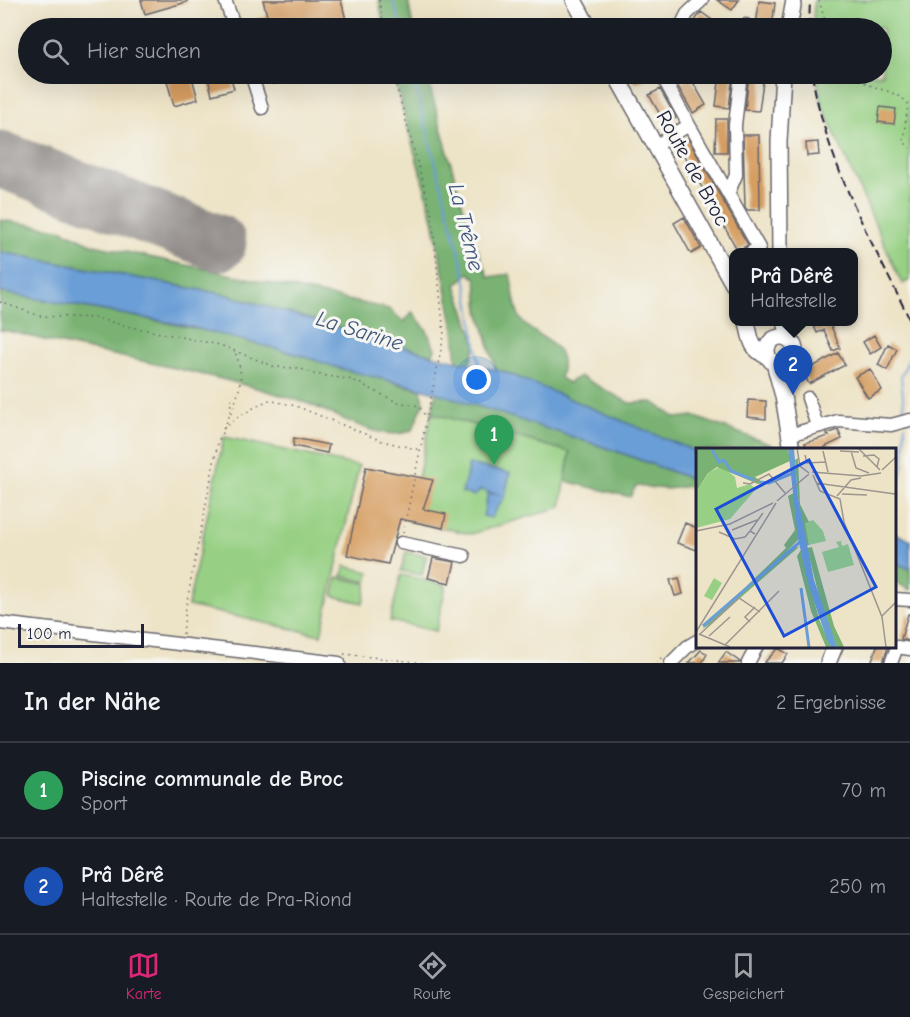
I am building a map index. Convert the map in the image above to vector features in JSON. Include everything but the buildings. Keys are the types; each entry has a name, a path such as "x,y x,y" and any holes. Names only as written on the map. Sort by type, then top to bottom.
{"main road":[{"path":"574,0 584,18"},
{"path":"791,18 794,0"},
{"name":"Route de Broc","path":"621,84 729,277"},
{"path":"780,248 778,141 782,84"},
{"path":"748,326 751,344 757,352 777,361"},
{"path":"749,326 758,338 779,339 796,351 777,361"},
{"path":"778,326 779,339"},
{"path":"783,326 779,339 767,349 777,361 790,443"},
{"path":"826,650 828,663"}],"street":[{"path":"225,0 231,18"},
{"path":"685,18 702,0"},
{"path":"254,84 262,108"},
{"path":"667,84 759,248"},
{"path":"728,194 736,175 735,125 740,84"},
{"path":"657,145 689,125"},
{"path":"808,398 817,426"},
{"path":"790,443 817,426 838,421 891,425 910,420"},
{"path":"401,543 465,556"},
{"path":"895,599 910,600"},
{"path":"0,622 339,663"},
{"path":"671,663 696,642"},
{"path":"891,663 897,647 910,649"},
{"path":"748,663 756,648"}],"path":[{"path":"379,0 382,18"},
{"path":"819,0 824,18"},
{"path":"396,84 432,215 441,295 442,343 401,543"},
{"path":"868,84 901,94 908,104 903,141 910,148"},
{"path":"0,302 40,316 96,318 220,345 275,367 298,368 314,374 353,380 397,402 419,406 427,420"},
{"path":"182,645 186,606 218,442 242,381 241,366 235,351"},
{"path":"229,417 232,395"},
{"path":"223,430 242,414 268,400 296,406 382,441 421,450"}],"green space":[{"path":"379,0 408,0 411,18 382,18"},
{"path":"814,0 910,0 910,280 902,284 822,105 818,84 892,84 892,18 813,18"},
{"path":"396,84 429,84 462,202 489,277 510,274 519,316 524,324 555,347 562,365 560,378 568,383 580,376 629,403 653,402 676,418 693,416 772,445 771,448 696,448 696,452 496,371 479,310 476,279 469,273 456,285 476,344 471,360 465,364 457,362 454,329 432,215"},
{"path":"0,220 60,229 94,245 389,309 404,322 412,312 426,329 435,349 432,355 227,295 0,252"},
{"path":"0,292 79,305 227,335 421,390 424,402 413,429 389,434 375,431 306,403 246,385 0,330"},
{"path":"436,392 616,451 696,481 696,489 688,486 667,489 636,486 630,497 565,481 570,452 432,413"},
{"path":"432,413 570,452 561,507 471,534 409,521"},
{"path":"224,437 359,466 321,635 188,606"},
{"path":"406,552 426,556 422,575 401,571"},
{"path":"895,562 910,569 910,590 895,582"},
{"path":"345,566 369,572 367,582 342,576"},
{"path":"401,575 446,585 436,631 390,621"},
{"path":"337,577 367,584 363,603 333,596"}],"water":[{"path":"0,252 227,295 432,355 505,372 696,452 696,481 616,451 428,390 338,368 300,355 183,325 0,292"},
{"path":"469,464 510,473 505,496 491,518 483,516 488,493 500,495 480,490 475,496 462,493"},
{"path":"895,533 910,540 910,569 895,562"}],"waterway":[{"name":"La Trême","path":"393,0 398,18"},
{"name":"La Trême","path":"415,84 465,275 480,369"},
{"path":"905,416 901,377 910,356"},
{"path":"895,502 904,463 905,425"}],"runway":[{"path":"0,159 218,243"}],"railway":[{"path":"809,18 810,0"},
{"path":"814,84 828,138 839,169 910,320"}],"place":[{"name":"Prâ Dêrê","path":"793,395"},
{"name":"Piscine communale de Broc","path":"494,465"}],"water label":[{"name":"La Sarine","path":"360,330"}]}
